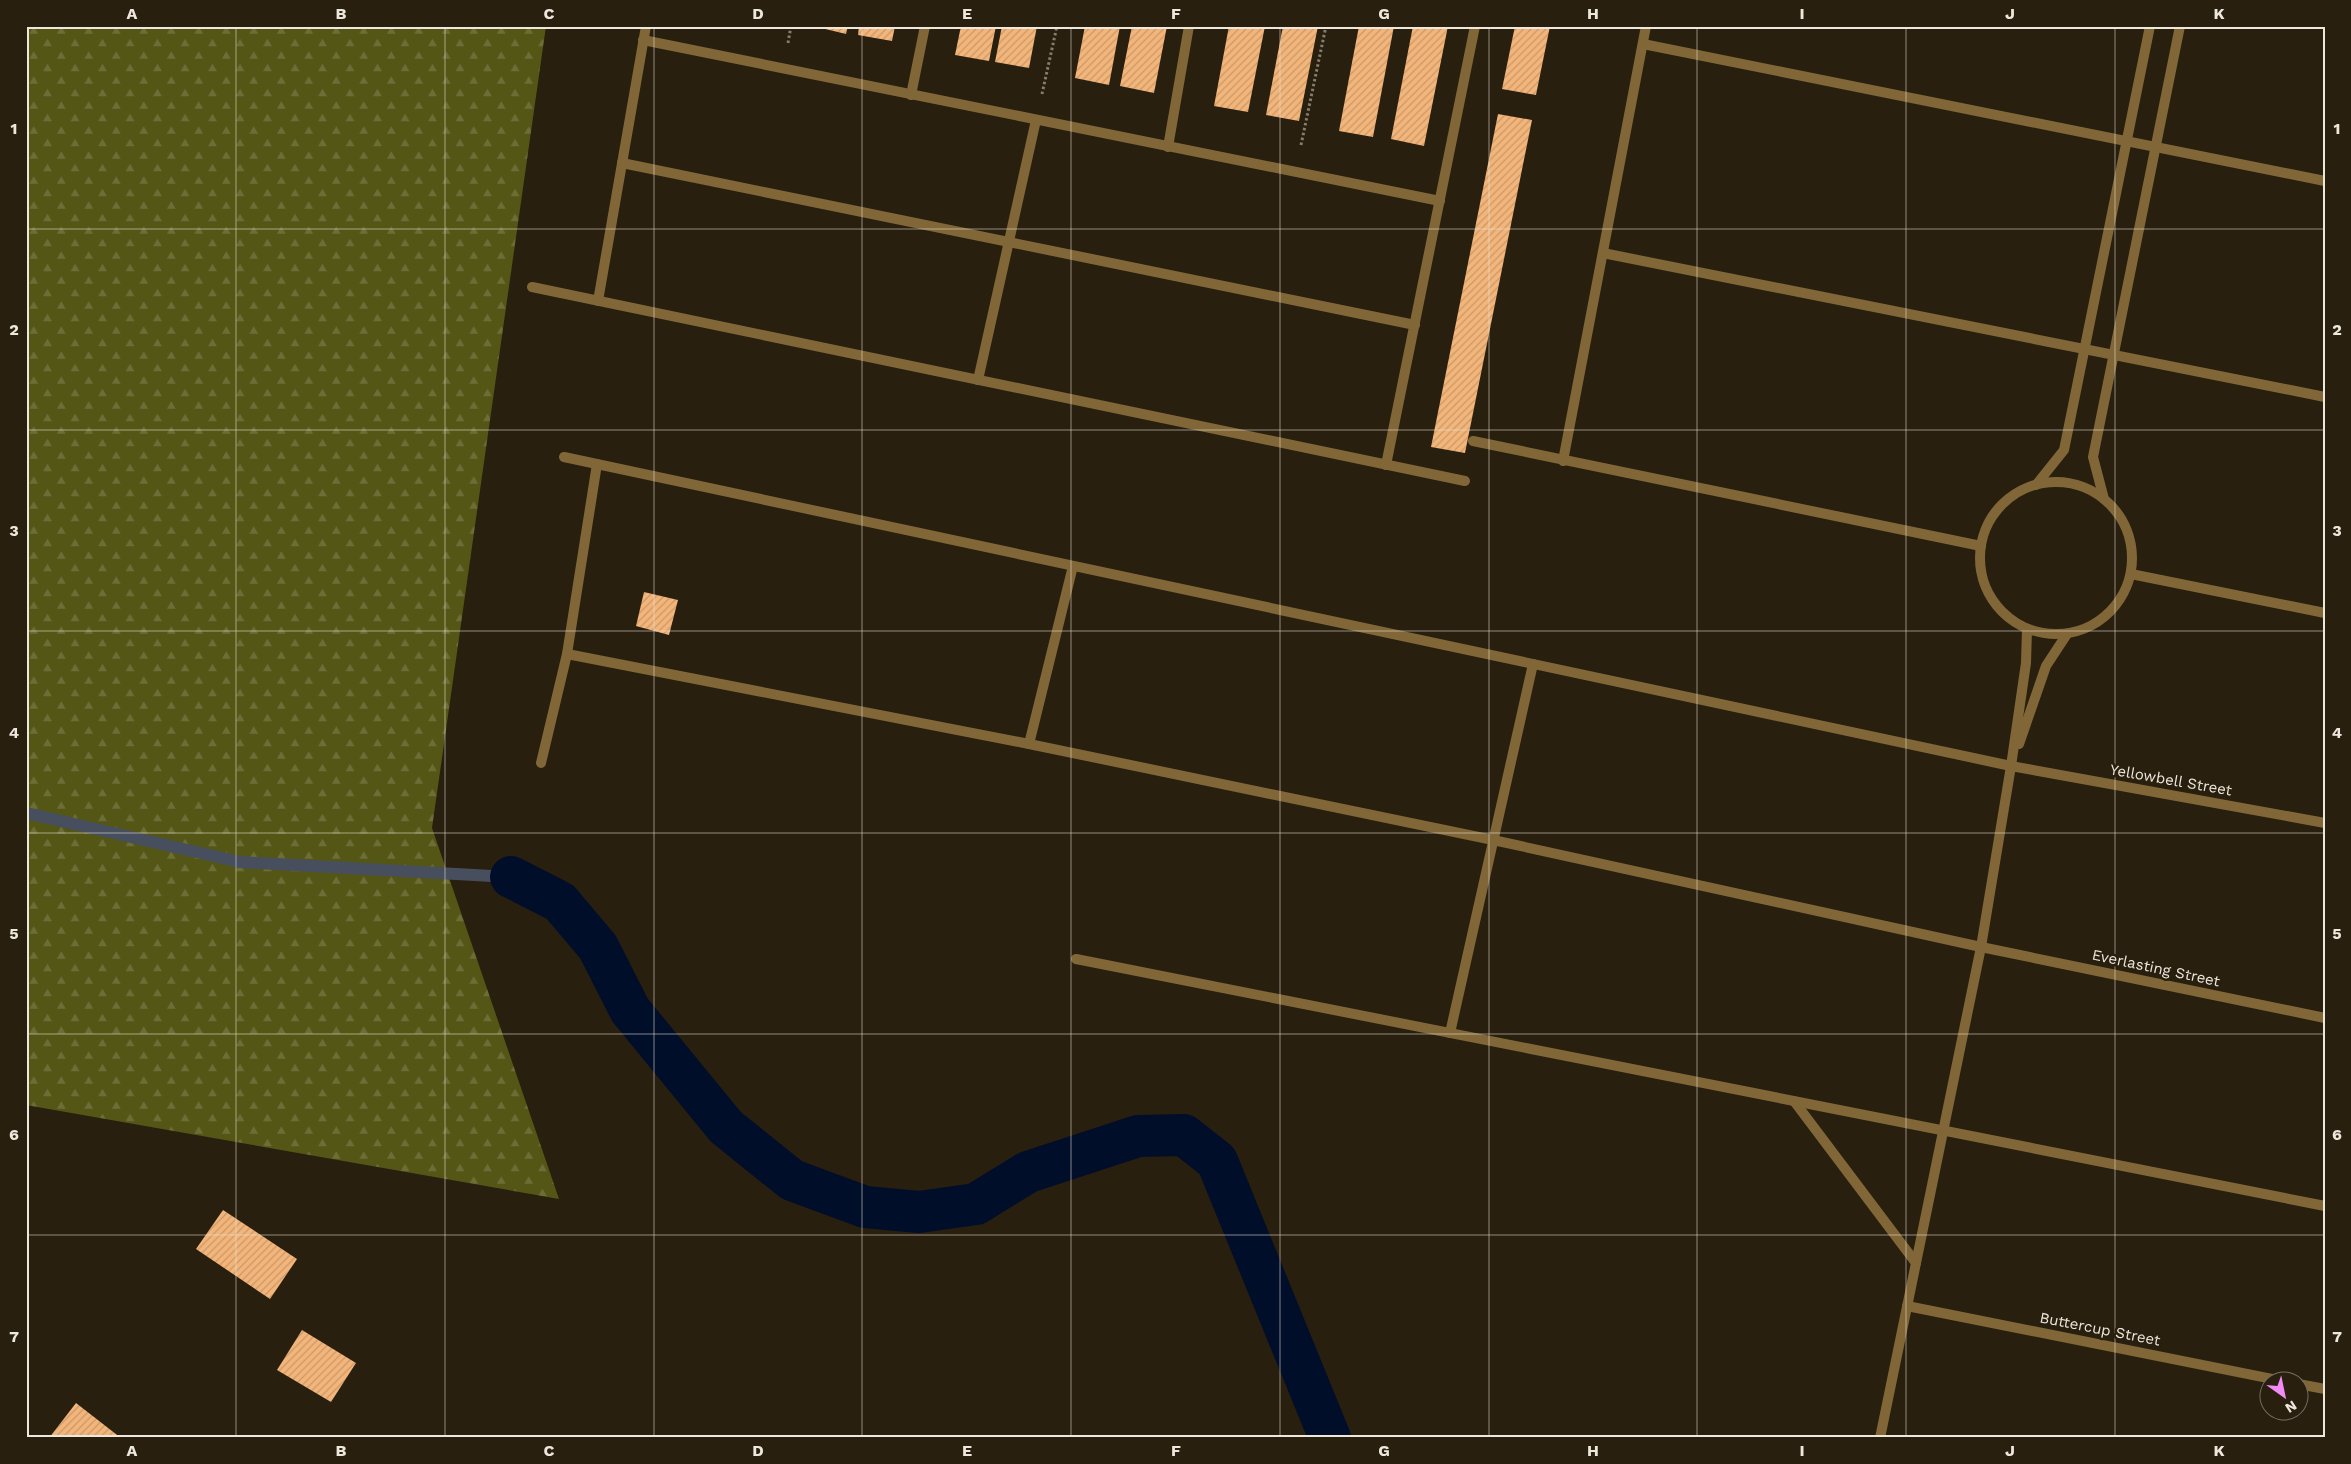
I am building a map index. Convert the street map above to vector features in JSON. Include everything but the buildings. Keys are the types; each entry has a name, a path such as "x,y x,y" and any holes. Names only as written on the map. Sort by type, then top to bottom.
{"street":[{"path":"598,301 646,26"},
{"path":"911,95 925,26"},
{"path":"1168,147 1189,26"},
{"path":"1386,465 1476,26"},
{"path":"1563,461 1646,26"},
{"path":"2036,485 2064,450 2150,26"},
{"path":"2104,499 2093,457 2180,26"},
{"path":"643,40 1440,201"},
{"path":"1643,44 2325,181"},
{"path":"978,380 1036,120"},
{"path":"622,163 1415,325"},
{"path":"1603,253 2325,397"},
{"path":"532,287 1465,481"},
{"path":"1473,441 1981,546"},
{"name":"Yellowbell Street","path":"564,457 2011,766 2325,823"},
{"path":"541,763 567,654 597,464"},
{"path":"2073,484 2089,489 2104,499 2119,514 2128,533 2133,553 2131,574 2124,592 2115,607 2101,620 2085,629 2067,634 2047,634 2027,629 2010,618 1996,604 1986,586 1981,567 1981,546 1988,526 2000,508 2017,493 2036,485 2073,484"},
{"path":"1029,744 1073,566"},
{"path":"2131,574 2325,613"},
{"path":"1880,1438 1981,948 2026,663 2027,629"},
{"path":"2011,766 2046,666 2067,634"},
{"name":"Everlasting Street","path":"567,654 1029,744 1493,840 1981,948 2325,1018"},
{"path":"1450,1033 1533,664"},
{"path":"1076,959 2325,1206"},
{"path":"1794,1101 1916,1263"},
{"name":"Buttercup Street","path":"1907,1306 2258,1376"},
{"path":"2308,1386 2325,1389"}],"path":[{"path":"1036,120 1057,26"},
{"path":"1296,172 1326,26"}],"green space":[{"path":"26,26 546,26 432,828 559,1199 26,1105"}],"waterway":[{"path":"26,813 240,862 511,877"},
{"path":"511,877 560,902 598,947 630,1010 726,1127 792,1180 865,1207 919,1212 976,1204 1028,1172 1138,1136 1184,1135 1217,1161 1330,1438"}]}
